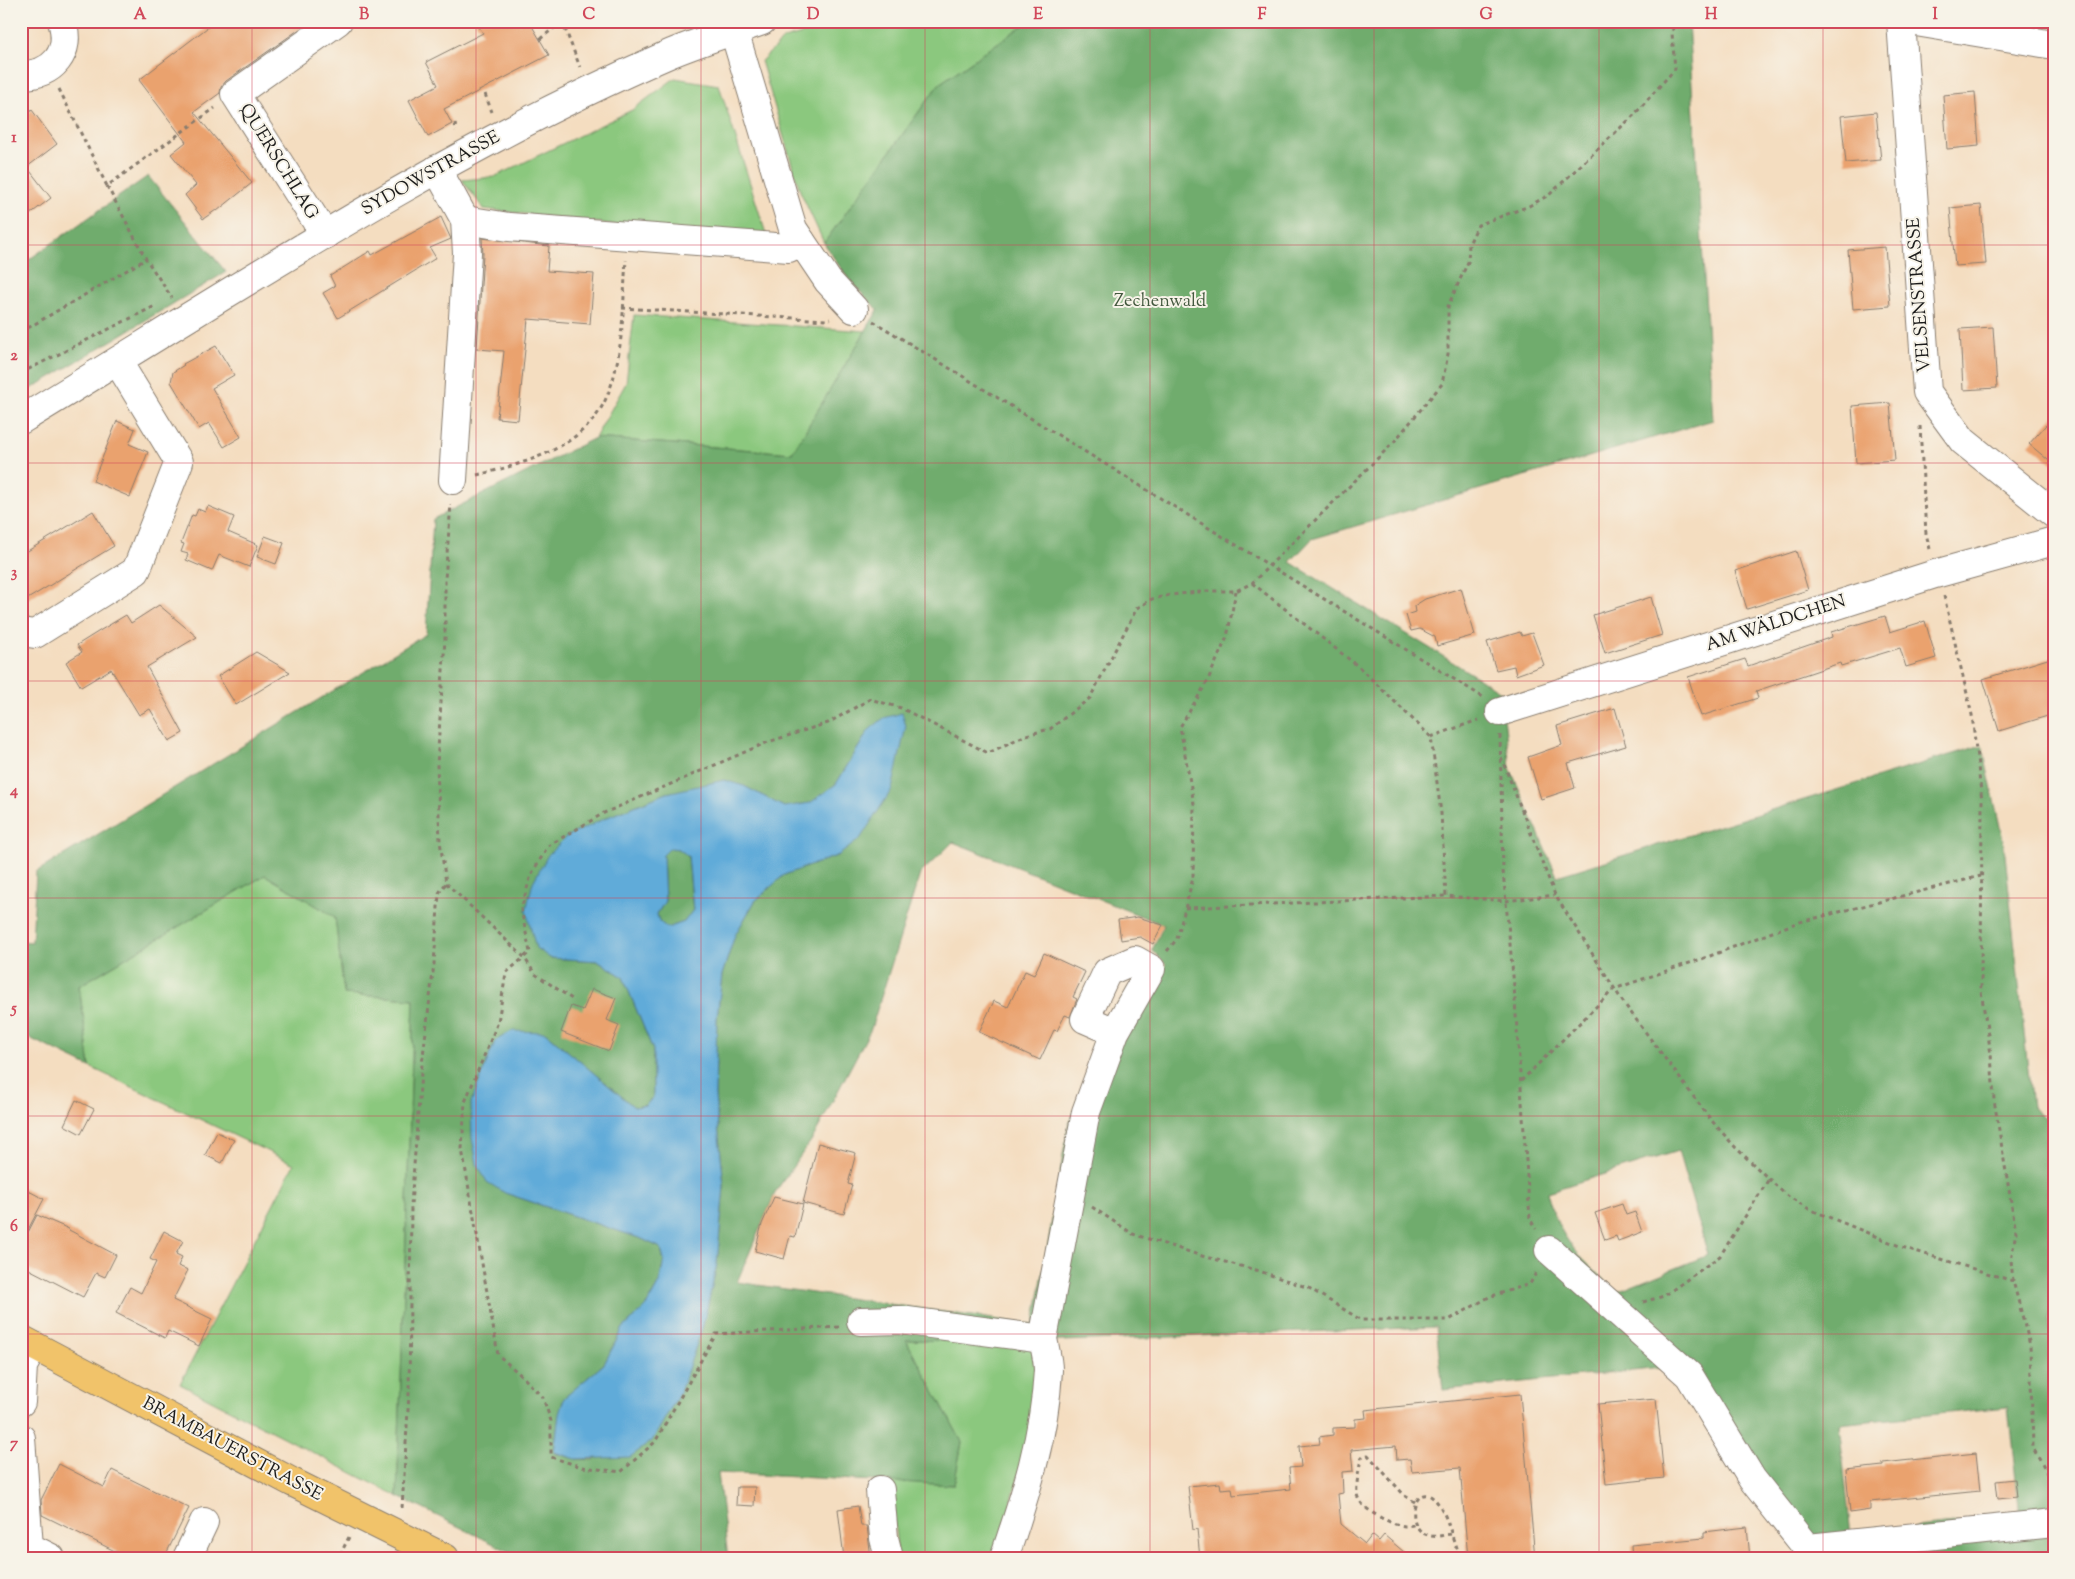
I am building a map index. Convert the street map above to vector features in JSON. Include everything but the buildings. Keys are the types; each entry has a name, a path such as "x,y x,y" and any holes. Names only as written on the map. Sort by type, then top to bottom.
{"main road":[{"name":"BRAMBAUERSTRASSE","path":"28,1343 292,1482 445,1558"}],"street":[{"path":"21,76 36,75 49,69 57,61 62,52 65,30 62,21"},
{"name":"QUERSCHLAG","path":"325,235 235,94 338,21"},
{"name":"SYDOWSTRASSE","path":"21,420 118,362 178,309 325,235 437,169 534,117 668,54 733,26 762,21"},
{"name":"VELSENSTRASSE","path":"1901,21 1927,392 1963,440 2054,514"},
{"path":"1910,21 2054,45"},
{"path":"733,26 794,229 828,281 854,309"},
{"path":"437,169 465,220 468,253 452,480"},
{"path":"465,220 509,227 789,248 801,241"},
{"path":"21,632 35,634 136,571 178,462 118,362"},
{"name":"AM WÄLDCHEN","path":"1500,712 1935,574 2054,541"},
{"path":"1004,1558 1031,1473 1040,1431 1048,1368 1044,1339 1070,1190 1086,1112 1115,1032 1151,969 1135,960 1107,972 1085,1019 1115,1032"},
{"path":"1549,1250 1689,1375 1752,1479 1812,1553 2054,1523"},
{"path":"861,1320 900,1320 1044,1339"},
{"path":"21,1402 23,1366 28,1343"},
{"path":"21,1438 29,1547 51,1558"},
{"path":"880,1490 884,1538 889,1558"},
{"path":"187,1558 204,1522"}],"path":[{"path":"540,40 562,21 581,70"},
{"path":"861,1320 844,1327 716,1334 655,1442 622,1472 582,1467 551,1458 551,1421 544,1398 498,1355 462,1149 465,1102 498,1022 506,973 530,952 520,909 530,875 548,846 604,813 768,742 828,723 870,699 901,708 988,753 1026,735 1050,729 1090,698 1137,608 1152,599 1170,595 1208,591 1236,591 1252,583 1393,443 1442,384 1448,354 1448,306 1468,262 1469,244 1478,225 1529,206 1550,194 1633,116 1675,69 1672,33 1675,21"},
{"path":"21,373 178,309 146,259 107,186 49,69"},
{"path":"107,186 235,94"},
{"path":"485,94 493,114"},
{"path":"455,123 457,134"},
{"path":"572,999 535,974 524,957 446,883 440,840 437,765 445,639 445,579 452,480 514,466 555,449 585,429 600,408 612,382 619,352 628,236"},
{"path":"21,332 146,259"},
{"path":"622,308 826,320 854,309 1271,564 1481,696 1500,712 1504,871 1530,1220 1549,1250 1530,1284 1489,1298 1449,1320 1361,1320 1309,1288 1256,1270 1202,1256 1133,1234 1070,1190"},
{"path":"1927,392 1919,415 1926,534 1935,574 1946,598 1972,715 1982,801 1980,990 1991,1054 1994,1100 2016,1232 2011,1260 2013,1281 2030,1345 2033,1448 2054,1486"},
{"path":"1252,583 1358,667 1431,737 1441,813 1446,896"},
{"path":"1151,969 1177,939 1193,878 1194,804 1180,727 1207,682 1227,637 1236,591"},
{"path":"1431,737 1500,712"},
{"path":"1501,755 1555,895 1614,989 1711,1120 1736,1148 1786,1195 1808,1209 1902,1247 2013,1281"},
{"path":"1521,1081 1614,989 1710,956 1796,923 1981,876"},
{"path":"390,1531 402,1508 409,1394 412,1196 421,1073 434,964 439,893 446,883"},
{"path":"1185,908 1446,896 1506,901 1555,895"},
{"path":"1616,1310 1664,1296 1720,1256 1769,1179"},
{"path":"1414,1502 1404,1496 1368,1455 1361,1458 1357,1484 1357,1496 1360,1501 1378,1516 1405,1526 1416,1524"},
{"path":"1451,1534 1428,1536 1422,1532 1416,1524 1413,1508 1414,1502 1425,1494 1430,1496 1441,1508 1451,1534 1459,1558"},
{"path":"340,1554 351,1534"}],"green space":[{"path":"848,21 1029,21 939,84 824,243 800,191 761,61 784,39"},
{"name":"Zechenwald","path":"1029,21 1688,21 1713,420 1312,539 1290,562 1501,692 1510,768 1557,876 1982,745 2004,845 2032,1107 2052,1123 2054,1145 2054,1307 2048,1319 2054,1385 2054,1558 1807,1558 1672,1367 1443,1390 1436,1327 1036,1342 906,1340 962,1442 954,1485 718,1473 728,1558 522,1558 397,1496 414,999 344,994 335,917 265,875 79,986 90,1067 21,1034 21,941 32,942 36,872 426,634 433,519 595,438 792,453 878,310 848,279 824,243 939,84","holes":["869,730 839,855 784,875 755,901 735,935 722,975 717,1018 715,1096 724,1186 717,1264 703,1326 594,1460 576,1459 554,1453 564,1398 604,1364 623,1328 646,1307 659,1283 664,1261 661,1248 642,1239 505,1193 545,1032 634,1107 646,1105 653,1097 653,1050 623,977 599,961 550,958 566,837 610,816 667,793 744,786 784,807 811,803 836,784","953,842 1164,925 1152,950 1166,964 1122,1041 1104,1032 1068,1126 1034,1325 737,1282 776,1191 813,1138 871,1029 920,874","1678,1151 1708,1255 1617,1292 1573,1248 1558,1224 1547,1192","2008,1407 2020,1517 1851,1535 1839,1424"]},
{"path":"675,78 719,85 767,237 753,241 484,209 462,180 494,177 632,110"},
{"path":"148,176 226,272 21,395 21,265"},
{"path":"634,315 866,331 792,453 595,438 626,383"},
{"path":"670,848 679,849 688,856 693,911 684,922 667,928 659,921 657,914 665,901 663,855"},
{"path":"265,875 335,917 344,994 414,999 397,1496 180,1384 294,1164 90,1067 79,986"},
{"path":"906,1340 1036,1342 1034,1424 995,1558 898,1558 890,1481 954,1485 962,1442"}],"water":[{"path":"902,713 906,726 892,789 860,839 839,855 784,875 755,901 735,935 722,975 717,1018 715,1096 724,1186 717,1264 703,1326 680,1392 652,1441 630,1457 576,1459 554,1452 559,1414 564,1398 604,1364 623,1328 646,1307 659,1283 664,1261 661,1248 642,1239 505,1193 487,1182 477,1164 472,1139 471,1103 495,1041 512,1031 545,1032 634,1107 646,1105 653,1097 653,1050 623,977 599,961 550,958 536,948 526,910 533,882 548,855 566,837 610,816 667,793 724,780 744,786 784,807 810,803 836,784 869,730 884,718","holes":["670,848 679,849 688,856 693,910 684,922 667,928 659,921 657,914 665,901 663,855"]}]}
